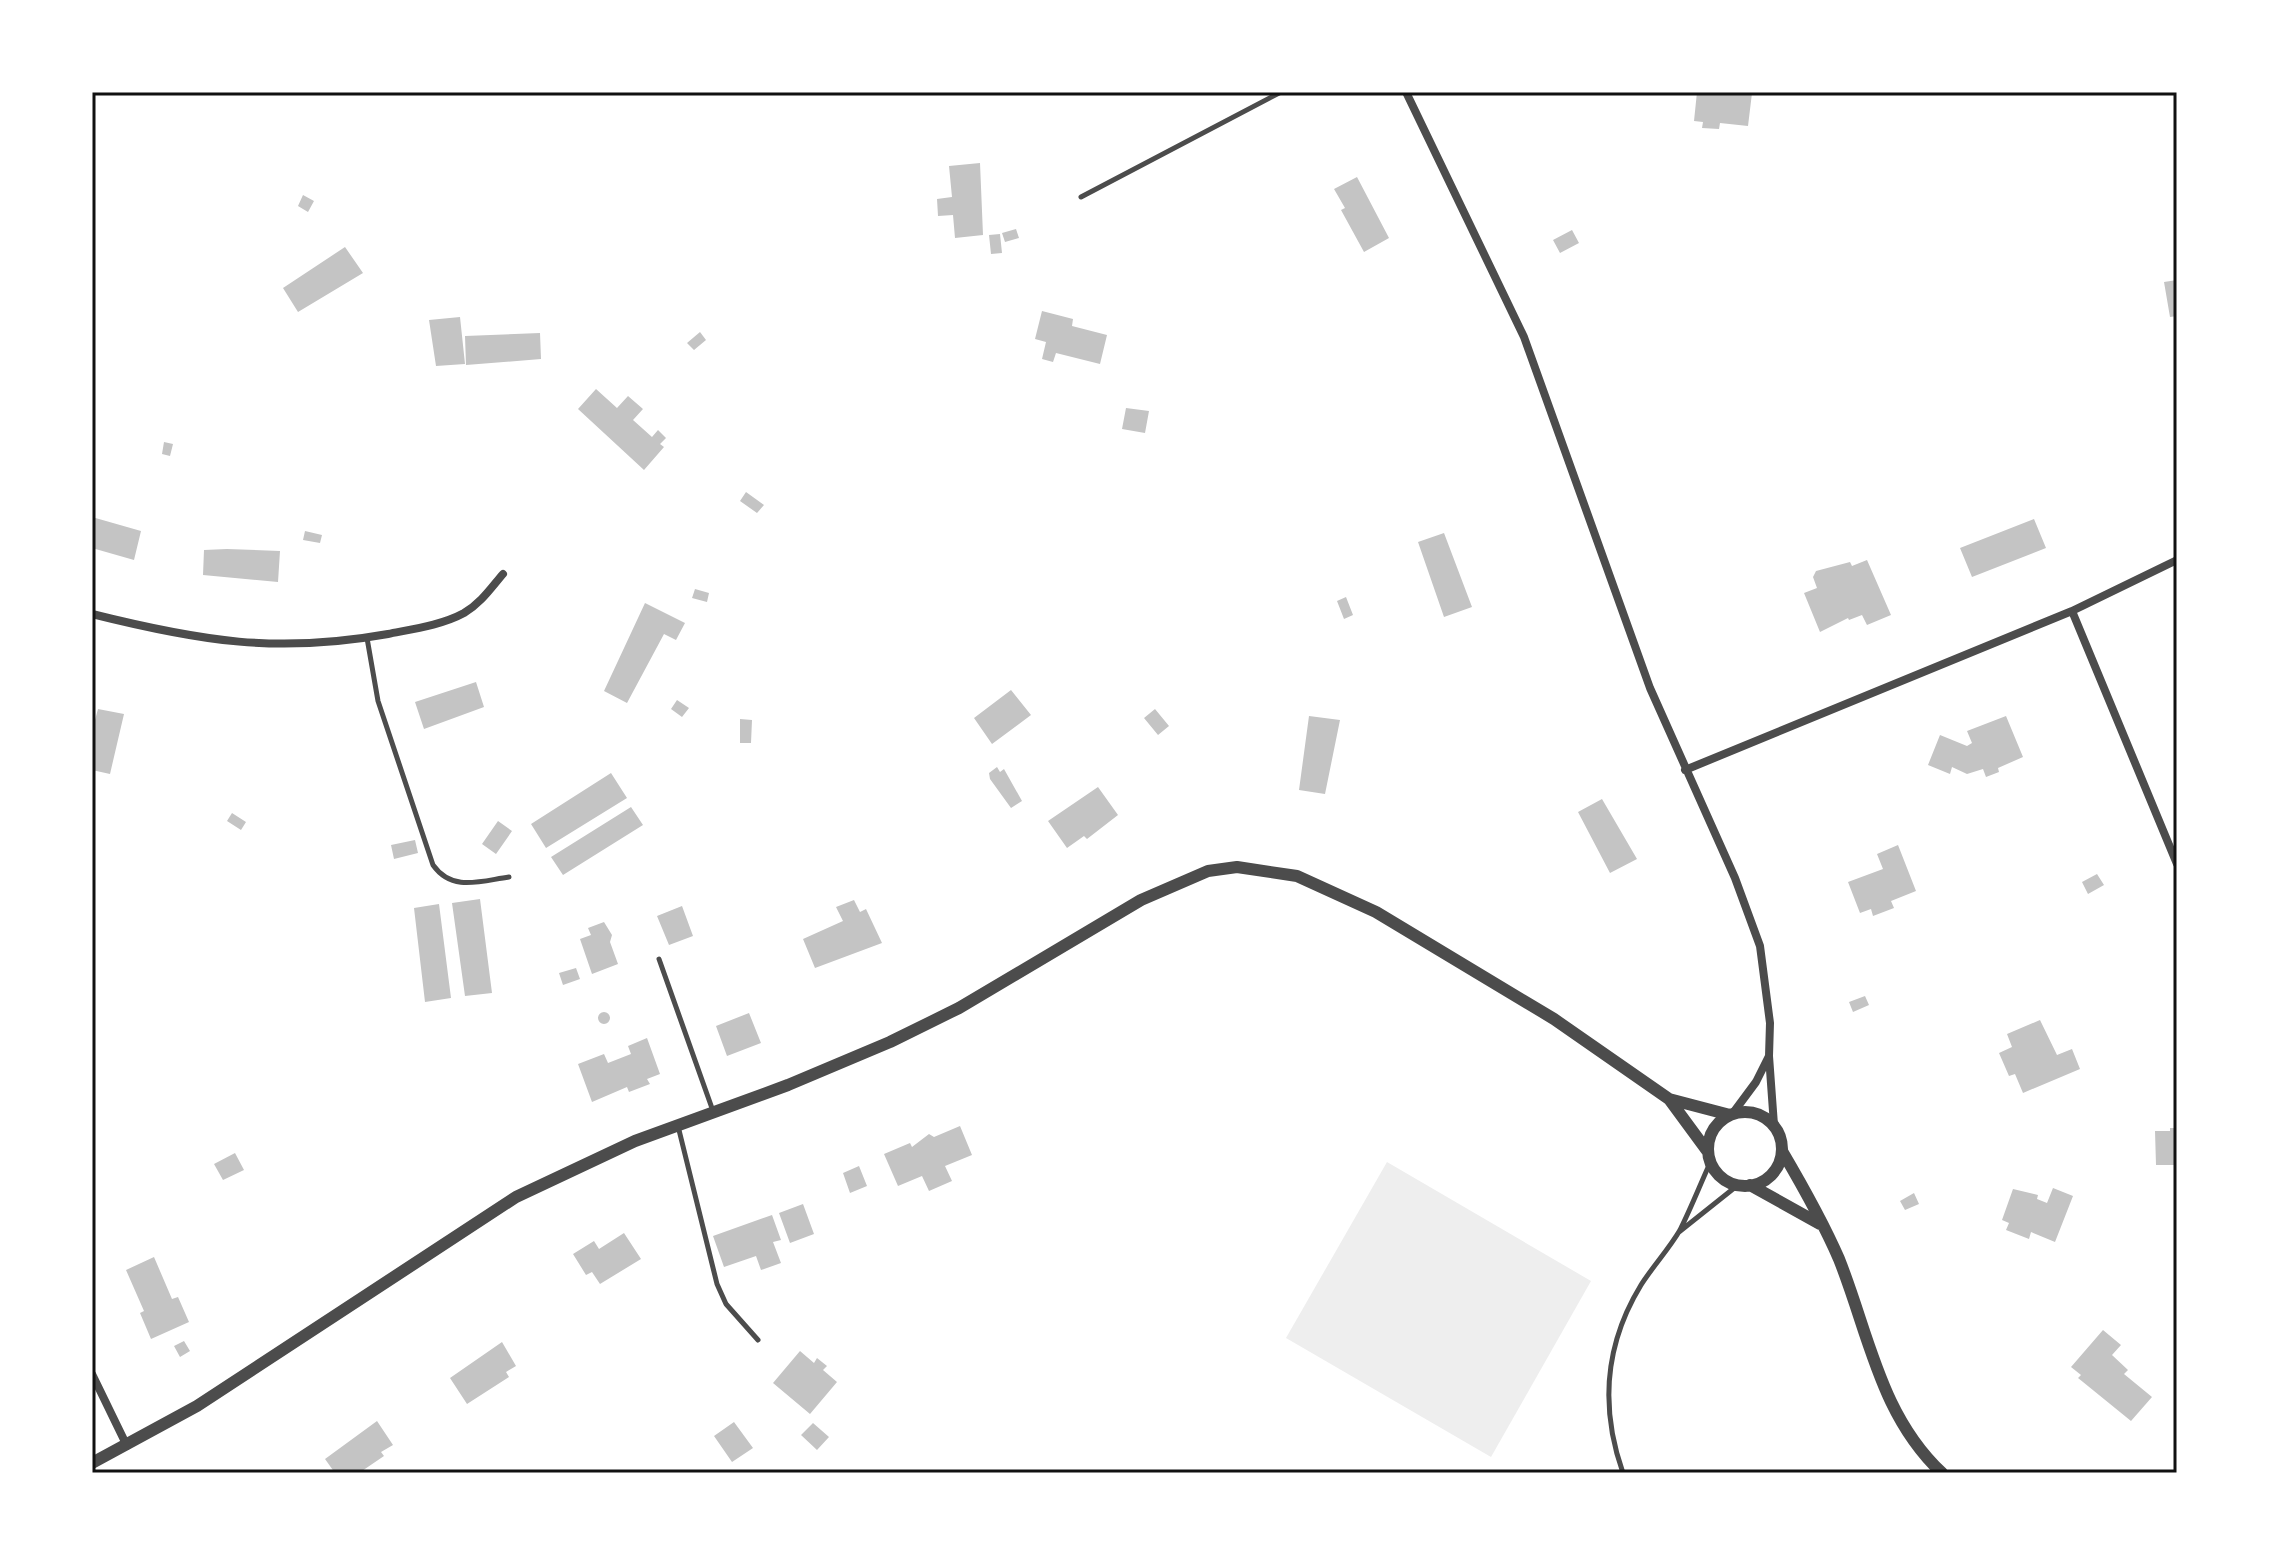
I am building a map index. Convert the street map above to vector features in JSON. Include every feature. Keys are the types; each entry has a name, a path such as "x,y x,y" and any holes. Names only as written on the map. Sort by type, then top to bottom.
{"street":[{"path":"1406,92 1524,337 1650,688 1735,878 1760,946 1770,1023 1774,1125 1782,1151 1838,1259 1889,1401 1910,1436 1942,1473"},
{"path":"1685,770 2072,611 2177,560"},
{"path":"92,614 184,637 249,645 338,643 442,622 464,613 483,599 503,574"},
{"path":"2072,611 2177,864"},
{"path":"92,1463 127,1447 197,1406 516,1197 579,1165 861,1054 959,1008 1174,884 1208,871 1237,867 1297,876 1376,912 1554,1019 1669,1099 1717,1173 1820,1224"},
{"path":"1709,1157 1713,1130 1731,1114 1756,1082 1769,1056"},
{"path":"1669,1099 1731,1114 1755,1113 1774,1125"},
{"path":"1744,1185 1772,1174 1782,1151"},
{"path":"92,1374 127,1447"}],"lane":[{"path":"1081,197 1281,92"},
{"path":"367,638 378,701 433,865 442,878 453,882 509,877"},
{"path":"659,959 714,1112"},
{"path":"678,1125 717,1284 726,1304 758,1340"},
{"path":"1623,1473 1608,1418 1607,1392 1615,1342 1639,1288 1679,1232 1709,1157"},
{"path":"1679,1232 1744,1185"}],"shaded area":[{"path":"1387,1162 1591,1281 1491,1457 1286,1338"}],"building":[{"path":"1697,92 1752,93 1748,126 1720,123 1719,129 1702,128 1703,122 1694,121"},
{"path":"980,163 983,235 955,238 953,215 938,216 937,199 952,197 949,166"},
{"path":"1357,177 1389,238 1364,252 1341,210 1345,208 1334,189"},
{"path":"303,195 314,201 308,212 298,206"},
{"path":"1016,229 1019,238 1005,242 1002,233"},
{"path":"1572,230 1579,243 1560,253 1553,240"},
{"path":"1000,234 1002,253 991,254 989,235"},
{"path":"345,247 363,273 298,312 283,288"},
{"path":"2177,280 2177,316 2170,317 2164,282"},
{"path":"1042,311 1073,319 1072,326 1107,335 1100,364 1056,353 1053,362 1042,359 1046,342 1035,339"},
{"path":"460,317 465,364 436,366 429,320"},
{"path":"700,332 706,340 694,350 687,343"},
{"path":"540,333 541,359 466,365 465,336"},
{"path":"596,389 617,408 628,396 643,409 633,420 652,437 658,430 666,438 660,444 664,447 644,470 578,409"},
{"path":"1126,408 1149,411 1145,433 1122,429"},
{"path":"164,442 173,444 170,456 162,454"},
{"path":"746,492 764,505 757,513 740,501"},
{"path":"92,517 141,531 134,560 92,548"},
{"path":"2034,519 2046,548 1972,577 1960,548"},
{"path":"305,531 322,535 320,543 303,540"},
{"path":"1444,533 1472,607 1444,617 1418,542"},
{"path":"204,550 280,551 278,582 203,575"},
{"path":"1867,560 1891,615 1867,625 1862,615 1848,618 1820,632 1804,593 1817,588 1813,577 1816,571 1850,562 1852,566"},
{"path":"695,589 709,593 707,602 692,598"},
{"path":"1346,597 1353,615 1344,619 1337,601"},
{"path":"645,603 685,623 676,640 664,634 627,703 604,691"},
{"path":"476,682 484,707 424,729 415,702"},
{"path":"1011,690 1031,715 992,744 974,718"},
{"path":"677,700 689,708 682,717 671,709"},
{"path":"98,709 124,714 110,774 92,770 92,731"},
{"path":"1155,709 1169,726 1158,735 1144,718"},
{"path":"1309,716 1340,720 1325,794 1299,790"},
{"path":"2006,716 2023,757 1986,777 1983,769 1967,774 1952,767 1950,774 1928,765 1940,735 1967,746 1972,743 1967,731"},
{"path":"740,719 752,720 751,743 740,743"},
{"path":"997,767 1000,772 1004,769 1022,801 1011,808 990,779 989,773"},
{"path":"611,773 627,798 546,848 531,824"},
{"path":"1098,787 1118,815 1087,839 1084,836 1067,848 1048,821"},
{"path":"1602,799 1637,859 1610,873 1578,812"},
{"path":"631,807 643,825 563,875 551,857"},
{"path":"232,813 246,822 241,830 227,821"},
{"path":"498,821 512,831 496,854 482,844"},
{"path":"415,840 418,853 394,859 391,845"},
{"path":"1898,845 1916,891 1891,901 1894,908 1873,916 1871,909 1860,913 1848,882 1883,869 1877,854"},
{"path":"2097,874 2104,885 2088,894 2082,882"},
{"path":"480,899 492,993 465,996 452,903"},
{"path":"854,900 860,912 866,909 882,943 815,968 803,939 843,921 836,907"},
{"path":"439,904 451,998 425,1002 414,908"},
{"path":"682,906 693,936 669,945 657,916"},
{"path":"604,922 612,935 610,942 618,964 592,974 580,939 591,935 588,928"},
{"path":"576,968 580,979 563,985 559,973"},
{"path":"1865,996 1869,1005 1853,1012 1849,1002"},
{"path":"604,1012 610,1018 604,1024 598,1018"},
{"path":"749,1013 761,1043 727,1056 716,1026"},
{"path":"2040,1020 2057,1055 2072,1049 2080,1069 2023,1093 2015,1074 2009,1076 1999,1053 2012,1047 2007,1034"},
{"path":"647,1038 660,1074 647,1079 650,1084 629,1092 627,1087 592,1102 578,1064 604,1054 608,1063 631,1054 628,1046"},
{"path":"960,1126 972,1155 945,1166 952,1181 929,1191 922,1176 898,1186 884,1154 910,1143 912,1147 929,1134 934,1137"},
{"path":"2170,1128 2177,1128 2177,1165 2156,1165 2155,1131 2170,1131"},
{"path":"235,1153 244,1170 223,1180 214,1164"},
{"path":"859,1166 867,1186 850,1193 843,1173"},
{"path":"2053,1188 2073,1196 2055,1242 2031,1232 2029,1239 2006,1230 2009,1223 2002,1220 2013,1189 2038,1195 2037,1199 2047,1203"},
{"path":"1914,1193 1919,1204 1905,1210 1900,1201"},
{"path":"803,1204 814,1234 790,1243 779,1213"},
{"path":"772,1215 781,1240 773,1242 781,1263 761,1270 756,1256 724,1267 713,1236"},
{"path":"624,1233 641,1259 600,1284 592,1272 586,1275 573,1254 594,1241 599,1249"},
{"path":"154,1257 172,1299 178,1297 189,1322 151,1339 140,1313 144,1311 126,1270"},
{"path":"2103,1330 2121,1345 2112,1355 2128,1370 2124,1374 2152,1397 2131,1421 2078,1378 2081,1375 2071,1367"},
{"path":"184,1341 190,1351 180,1357 174,1346"},
{"path":"502,1342 516,1366 506,1372 509,1377 467,1404 450,1378"},
{"path":"800,1351 814,1363 817,1358 827,1366 823,1370 837,1382 810,1414 773,1383"},
{"path":"377,1421 393,1445 381,1452 384,1456 359,1473 335,1473 325,1459"},
{"path":"734,1422 753,1448 732,1462 714,1436"},
{"path":"813,1423 829,1437 817,1450 801,1435"}]}
